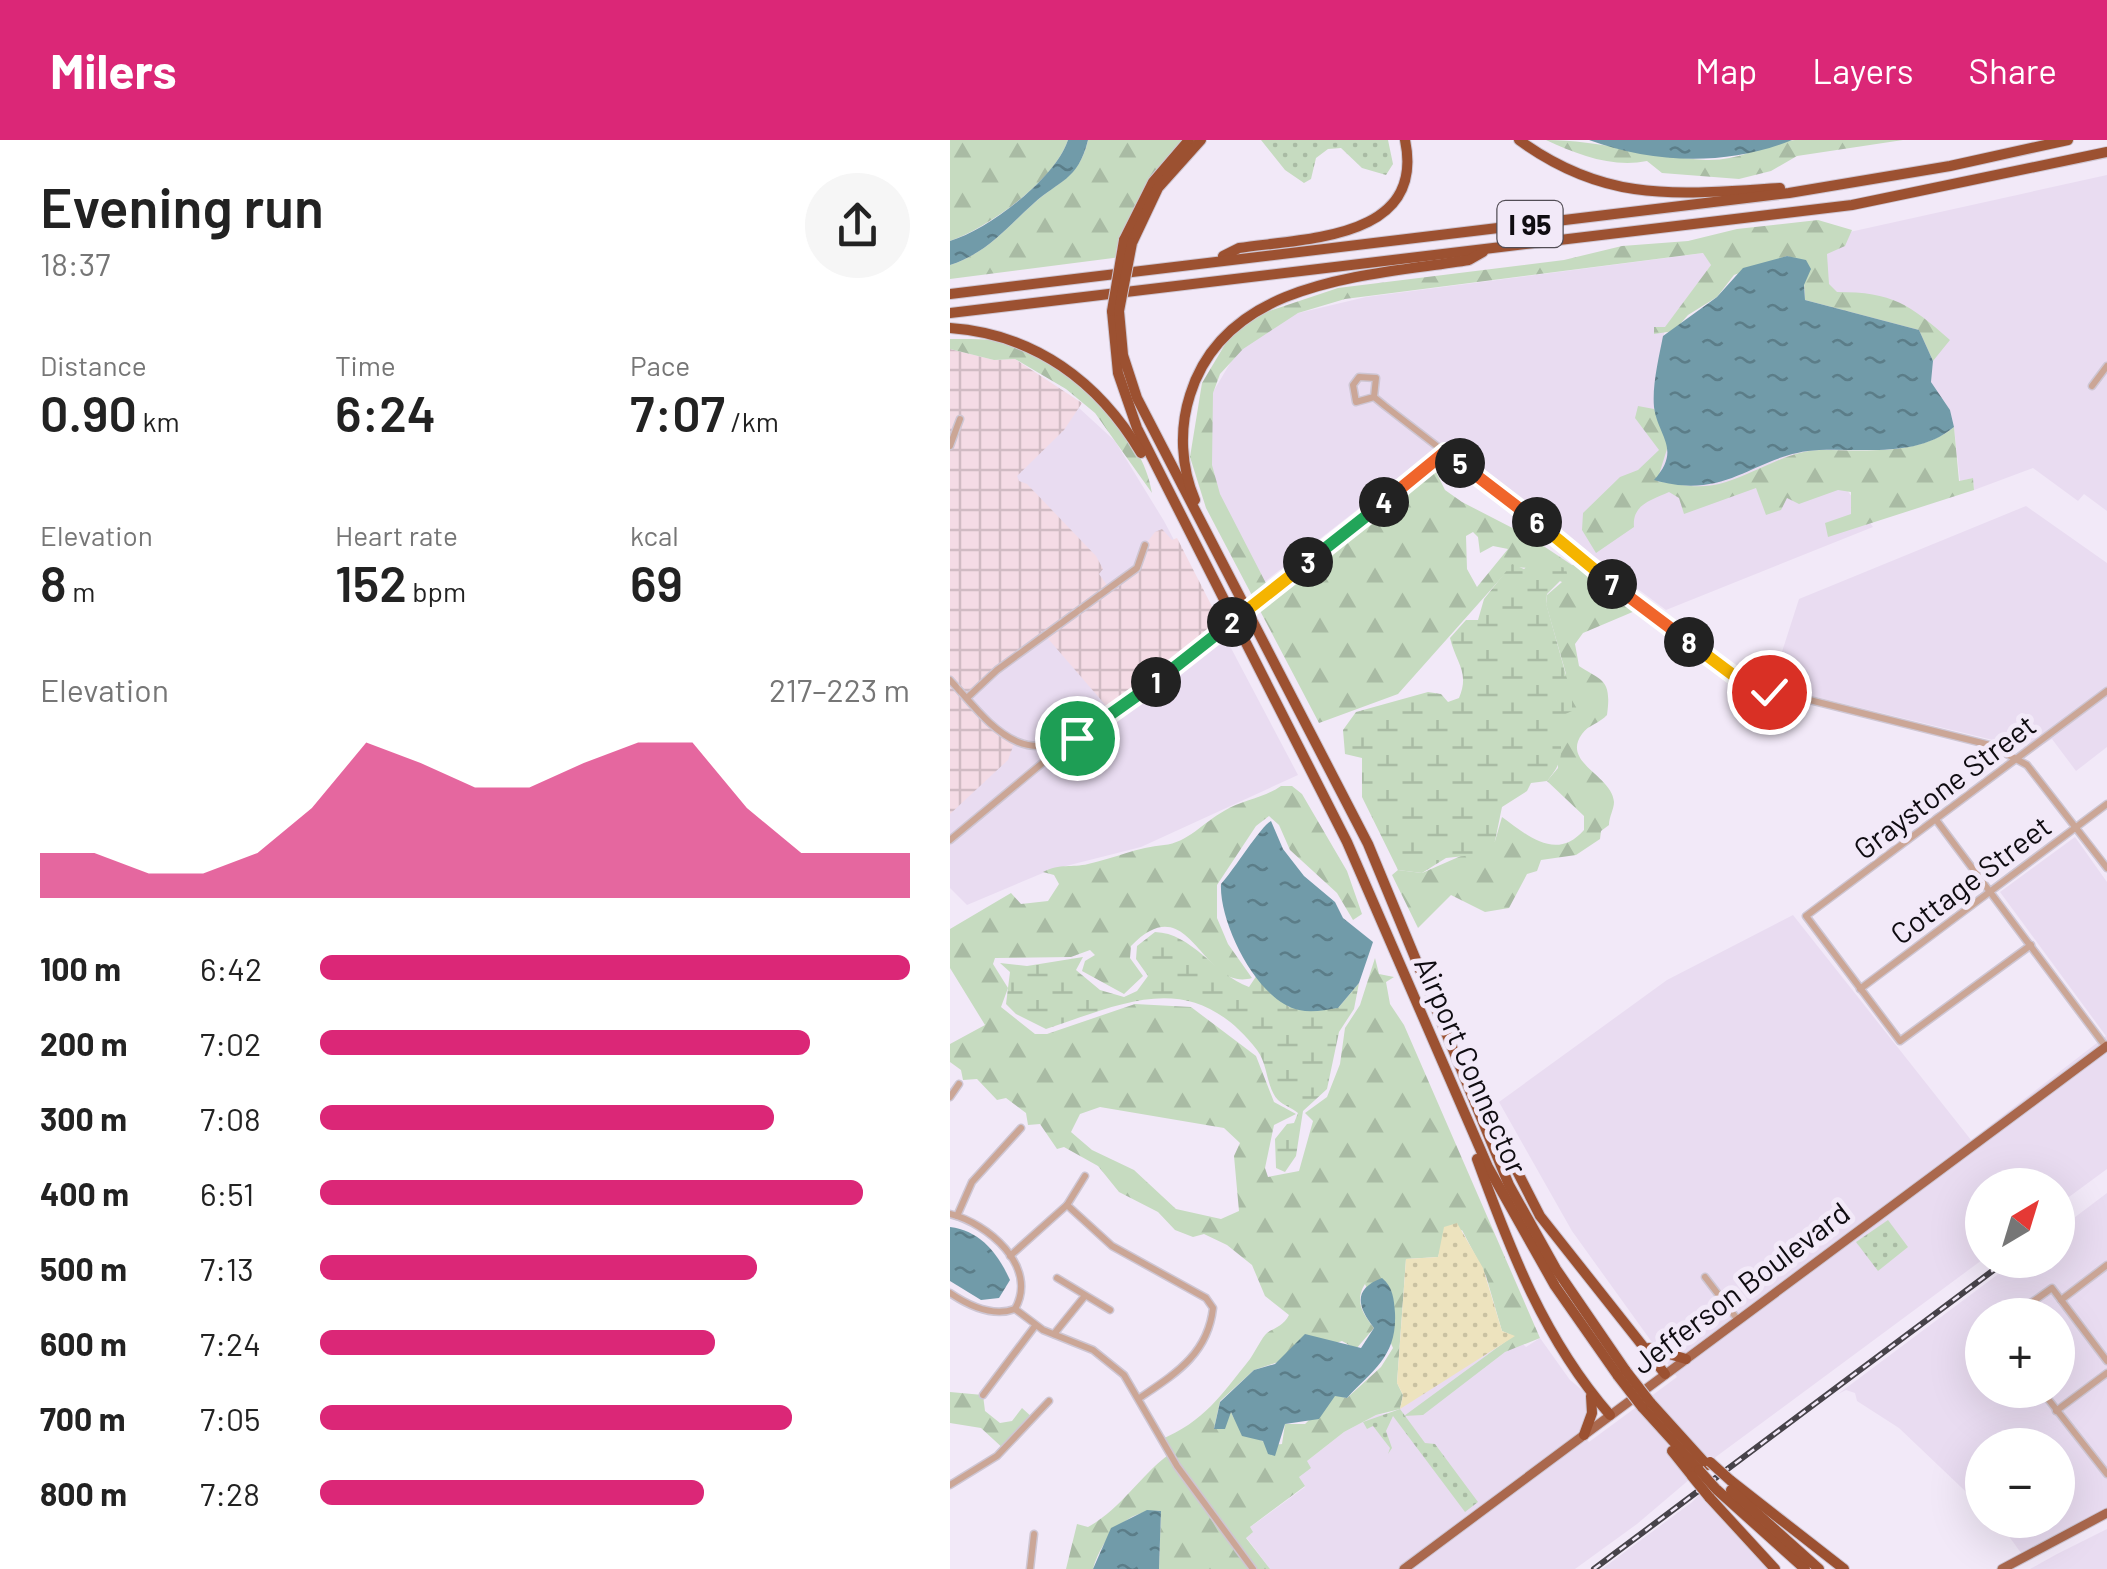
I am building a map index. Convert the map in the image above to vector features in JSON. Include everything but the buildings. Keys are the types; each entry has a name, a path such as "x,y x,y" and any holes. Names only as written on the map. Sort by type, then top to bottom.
{"highway":[{"path":"1182,521 1126,402 1115,358 1116,311 1128,242 1153,182 1189,140"},
{"path":"1128,242 1165,178 1201,140"},
{"path":"1214,259 1239,248 1350,231 1376,220 1402,187 1407,164 1404,140"},
{"path":"1518,140 1580,176 1638,193 1846,184"},
{"name":"I 95","path":"950,294 1846,184 2068,140"},
{"name":"I 95","path":"950,313 1852,204 2107,152"},
{"path":"1217,552 1190,485 1183,436 1193,386 1226,336 1264,308 1309,287 1469,260 1491,248"},
{"path":"1116,311 1132,388 1217,552"},
{"path":"950,328 988,332 1026,346 1086,383 1125,426 1182,521"},
{"name":"Airport Connector","path":"1182,521 1358,864 1456,1102 1535,1253 1647,1407 1678,1435 1720,1487 1805,1569"},
{"name":"Airport Connector","path":"1217,552 1368,844 1488,1140 1525,1217 1622,1374"},
{"path":"1452,1048 1540,1216 1665,1374"},
{"path":"1456,1102 1535,1307 1610,1416"},
{"path":"1646,1347 1663,1356 1686,1359"},
{"path":"1584,1435 1592,1413 1589,1390"},
{"path":"1647,1407 1720,1487 1775,1569"},
{"path":"1720,1487 1844,1569"},
{"name":"Airport Connector","path":"1720,1487 1820,1569"}],"main road":[{"name":"Jefferson Boulevard","path":"1404,1569 2106,1046"},
{"path":"2002,1569 2107,1513"}],"street":[{"path":"2092,386 2107,366"},
{"path":"1359,377 1376,378 1374,397 1356,402 1353,385 1359,377"},
{"path":"1374,397 1748,685 1974,741 2019,759 2107,868"},
{"path":"952,443 960,419"},
{"path":"950,840 1066,743 1108,719 1445,452"},
{"path":"967,698 997,670 1138,568 1144,545"},
{"path":"950,680 1016,742 1033,747 1066,743"},
{"name":"Graystone Street","path":"1860,989 1806,916 2107,692"},
{"name":"Cottage Street","path":"1860,989 2107,804"},
{"path":"1936,821 2106,1046"},
{"path":"1860,989 1900,1041 2030,945"},
{"path":"950,1098 959,1084"},
{"path":"1015,1309 1020,1279 1010,1256 975,1221 954,1215 972,1182 1021,1128"},
{"path":"1010,1256 1066,1205 1085,1176"},
{"path":"1066,1205 1112,1246 1206,1298 1213,1308 1195,1357 1141,1397"},
{"path":"2065,1298 2107,1265"},
{"path":"1705,1277 1738,1320"},
{"path":"1057,1278 1110,1310"},
{"path":"2038,1298 2052,1288 2060,1298"},
{"path":"951,1296 980,1309 1005,1313 1015,1309"},
{"path":"1054,1334 1084,1296"},
{"path":"1015,1309 1035,1326 1093,1350 1114,1366 1141,1397 1176,1466 1253,1569"},
{"path":"2075,1318 2107,1362"},
{"path":"982,1395 1035,1326"},
{"path":"2056,1411 2107,1372"},
{"path":"950,1484 998,1456 1049,1401"},
{"path":"2054,1408 2107,1474"},
{"path":"1030,1569 1034,1534"}],"shaded area":[{"path":"2107,175 2107,511 2084,494 2078,501 2033,468 1974,490 1973,478 1960,481 1950,410 1931,382 1933,361 1837,308 1809,241"},
{"path":"1704,253 1711,265 1665,328 1654,393 1819,450 1873,527 1666,610 1443,443 1254,590 1215,522 1206,404 1239,348 1290,315 1366,297"},
{"path":"950,349 994,360 1015,359 1082,403 1064,430 1017,476 1019,481 1027,484 1096,556 1103,569 1099,574 1109,588 1137,569 1145,545 1155,532 1162,529 1172,540 1177,538 1223,628 1114,715 1044,634 968,699 1015,741 1008,760 950,814"},
{"path":"950,355 1055,386 1115,441 1164,521 1298,775 1141,847 1050,870 967,905 950,888"},
{"path":"2026,506 2107,563 2107,747 2076,771 2052,739 2034,750 1771,686 1799,599"},
{"path":"2075,837 2107,882 2107,1169 2075,1193 2075,1168 1965,1168 1965,1273 1717,1456 1637,1524 1575,1569 1270,1569 1246,1537 1252,1533 1249,1528 1305,1487 1299,1477 1307,1461 1344,1432 1376,1415 1392,1413 1515,1336 1526,1347 1540,1338 1570,1380 1587,1394 1590,1406 1582,1433 1589,1442 1677,1377 1572,1231 1499,1102 1667,980 1793,915 1971,1140 2106,1036 2000,892"},
{"path":"2107,1193 2107,1515 2075,1531 2075,1428 1965,1428 1965,1491 1899,1428 1857,1401 1855,1393 1846,1390 1838,1394 1965,1299 1965,1408 2075,1408 2075,1298 1966,1298 1993,1278 2075,1278 2075,1217"},
{"path":"1702,1492 1773,1569 1602,1569 1691,1503"},
{"path":"2107,1529 2107,1569 2030,1569 2057,1554"},
{"path":"2010,1538 2062,1538 2024,1557"}],"green space":[{"path":"950,140 1068,140 1049,171 1018,201 950,241"},
{"path":"1088,140 1184,140 1137,205 1116,250 1121,257 950,279 950,265 985,247 1073,171"},
{"path":"1261,140 1388,140 1393,164 1386,175 1362,168 1341,148 1328,149 1316,158 1311,179 1304,183 1285,170"},
{"path":"1546,140 1719,160 1795,140 1903,140 1797,156 1771,171 1739,179 1662,173 1647,161 1621,163 1596,159"},
{"path":"1818,220 1852,230 1845,246 1827,254 1829,284 1837,292 1873,294 1899,302 1950,340 1933,361 1919,330 1805,300 1803,262 1787,256 1734,275 1717,297 1688,315 1674,331 1654,334 1654,327 1665,327 1711,265 1703,253 1345,299 1298,313 1243,349 1220,374 1213,393 1212,465 1220,494 1271,593 1434,468 1445,490 1462,502 1530,537 1572,565 1589,565 1642,608 1583,633 1575,644 1579,666 1604,683 1608,694 1607,715 1585,731 1577,744 1582,761 1605,784 1614,802 1609,825 1601,831 1600,839 1576,855 1541,860 1537,871 1527,874 1509,908 1485,912 1451,895 1418,928 1392,875 1398,870 1422,873 1495,841 1502,817 1552,845 1563,844 1584,830 1584,816 1547,781 1558,768 1558,727 1566,674 1546,604 1547,595 1562,582 1529,568 1511,567 1398,694 1319,723 1206,508 1190,457 1202,383 1227,341 1254,316 1338,288 1564,260 1622,246 1688,241 1737,229","holes":["1473,532 1478,537 1480,553 1493,546 1508,549 1477,587 1467,569 1466,536"]},
{"path":"950,339 1012,343 1041,356 1083,386 1136,449 1152,493 1095,413 1066,389 1015,359 994,360 950,349"},
{"path":"1638,406 1654,409 1667,435 1657,481 1708,486 1809,451 1908,447 1954,427 1959,481 1973,478 1974,490 1828,537 1825,523 1851,514 1851,492 1838,490 1799,504 1787,498 1781,510 1766,515 1756,488 1684,514 1679,498 1669,492 1644,504 1636,513 1634,527 1596,553 1582,530 1583,513 1620,477 1638,470 1659,450 1635,418"},
{"path":"1534,561 1566,568 1567,574 1547,594 1546,603 1572,697 1572,711 1561,716 1559,763 1547,781 1531,783 1527,791 1502,807 1495,841 1483,854 1446,858 1422,873 1398,870 1362,797 1362,758 1345,754 1343,730 1356,712 1428,692 1441,694 1448,702 1459,698 1463,674 1450,638 1466,620 1478,620 1484,599 1512,564 1524,569"},
{"path":"1292,786 1302,794 1347,871 1362,914 1353,920 1337,893 1290,850 1279,825 1269,816 1256,826 1217,885 1217,918 1228,944 1252,978 1235,978 1220,971 1182,933 1168,927 1151,930 1131,946 1130,958 1143,976 1124,994 1082,971 1085,961 1095,955 1090,950 1071,957 995,958 993,964 1008,988 1001,1007 1035,1034 1047,1034 1135,1004 1191,1007 1256,1056 1274,1102 1296,1114 1274,1125 1265,1168 1268,1177 1299,1171 1313,1121 1305,1113 1327,1097 1340,1064 1345,1028 1360,1005 1375,958 1379,974 1394,977 1386,982 1390,1004 1404,1025 1540,1338 1505,1352 1423,1415 1404,1416 1513,1336 1502,1331 1486,1276 1462,1230 1443,1241 1438,1257 1406,1259 1397,1383 1403,1395 1400,1409 1376,1415 1344,1432 1307,1461 1311,1468 1299,1477 1305,1486 1250,1527 1253,1532 1246,1538 1270,1569 1159,1569 1161,1511 1149,1511 1117,1528 1102,1547 1093,1569 1066,1569 1077,1524 1088,1527 1100,1520 1168,1455 1160,1440 1176,1433 1211,1406 1265,1335 1289,1315 1265,1296 1252,1265 1227,1245 1204,1234 1193,1237 1175,1230 1158,1212 1119,1192 1098,1166 1064,1147 1057,1149 1040,1124 1028,1125 1026,1113 1006,1098 997,1100 977,1079 963,1080 961,1070 950,1062 950,1044 985,1025 950,968 950,929 1011,893 1021,904 1048,901 1059,884 1054,875 1043,872 1049,869 1088,864 1172,843 1231,807","holes":["1100,1107 1224,1128 1240,1143 1234,1156 1239,1211 1221,1219 1176,1209 1134,1170 1092,1150 1071,1132 1080,1114","1365,1284 1393,1348 1381,1367 1347,1398 1335,1395 1305,1424 1285,1424 1282,1444 1252,1435 1231,1412 1214,1429 1220,1401 1254,1370 1342,1341 1356,1349 1374,1328 1360,1302"]},
{"path":"1155,932 1192,946 1249,987 1257,975 1289,1007 1338,1008 1359,983 1354,1009 1339,1032 1327,1089 1303,1111 1296,1156 1285,1172 1276,1168 1275,1139 1287,1124 1294,1123 1298,1113 1274,1095 1257,1050 1233,1024 1209,1008 1159,998 1105,1009 1046,1029 1016,1014 1006,1004 1010,972 1000,963 1027,966 1083,957 1076,970 1100,990 1124,997 1137,991 1148,976 1136,959 1137,946"},
{"path":"1888,1220 1908,1247 1878,1271 1856,1242"},
{"path":"950,1392 983,1395 985,1411 1000,1423 1012,1421 1022,1408 1034,1419 1006,1451 981,1428 950,1423"},
{"path":"1400,1409 1425,1443 1435,1444 1478,1502 1465,1512 1393,1416 1386,1431 1392,1448 1388,1454 1390,1448 1373,1426 1367,1429 1363,1422"}],"sand":[{"path":"1457,1223 1483,1268 1502,1331 1515,1336 1400,1409 1403,1395 1397,1383 1406,1259 1438,1257 1444,1227"}],"water":[{"path":"1068,140 1088,140 1073,172 985,247 950,265 950,241 983,226 1019,201 1050,171"},
{"path":"1589,140 1792,140 1742,154 1691,159 1639,154"},
{"path":"1787,256 1806,260 1811,269 1804,285 1805,300 1919,330 1933,361 1931,382 1950,410 1954,427 1939,437 1907,447 1797,453 1702,485 1654,480 1667,451 1654,407 1663,336 1717,297 1743,268"},
{"path":"1271,821 1283,849 1304,876 1335,902 1343,918 1373,942 1359,983 1338,1008 1299,1010 1284,1004 1255,976 1226,919 1221,884"},
{"path":"950,1227 971,1233 1000,1261 1010,1280 999,1298 981,1300 950,1281"},
{"path":"1382,1278 1393,1298 1392,1340 1382,1361 1347,1398 1335,1396 1319,1419 1285,1424 1275,1456 1268,1454 1263,1441 1242,1436 1231,1412 1225,1429 1214,1429 1220,1402 1254,1370 1275,1364 1305,1334 1361,1348 1374,1328 1361,1305 1362,1293"},
{"path":"1147,1510 1161,1511 1159,1569 1093,1569 1111,1528"}],"railway":[{"path":"1594,1569 1983,1278"}],"route":[{"path":"1077,738 1111,717 1445,452 1741,681 1769,692"}]}
